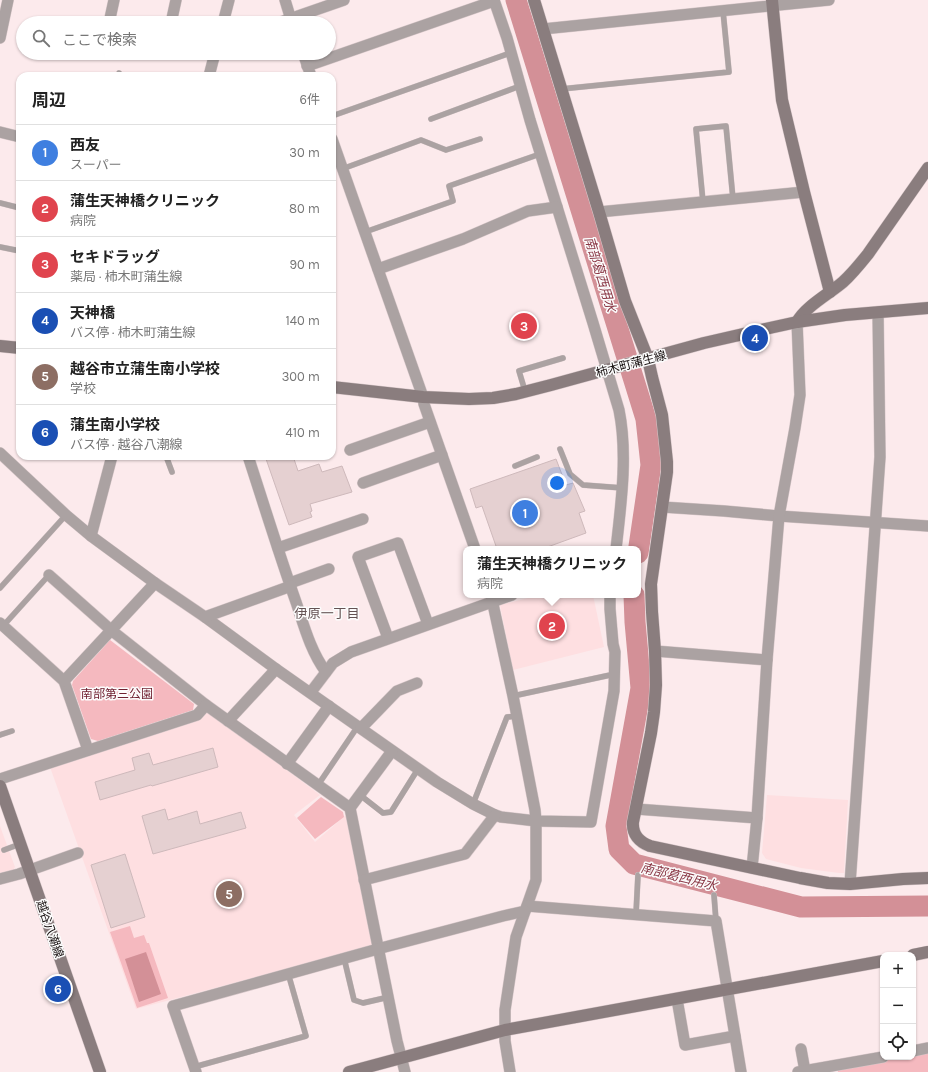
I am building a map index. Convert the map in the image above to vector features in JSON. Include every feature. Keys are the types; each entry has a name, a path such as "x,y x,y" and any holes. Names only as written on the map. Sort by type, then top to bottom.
{"street":[{"path":"0,38 8,0"},
{"path":"111,16 114,0"},
{"path":"173,16 176,0"},
{"path":"225,16 229,0"},
{"path":"285,0 290,16"},
{"path":"304,16 344,0"},
{"path":"534,0 625,302 652,377 662,415 667,472 651,584 656,685 651,733 632,828 642,843 650,846 828,883 850,884 928,878"},
{"path":"543,29 723,11 773,3 829,0"},
{"path":"305,60 309,71 494,1 540,154 609,370 619,410 623,446 623,488 616,546"},
{"path":"773,3 782,100 830,292"},
{"path":"210,72 213,60"},
{"path":"0,132 16,136"},
{"path":"336,151 423,397 459,513 474,546"},
{"path":"752,868 779,516 800,395 797,322 806,311 844,281 858,266 928,168"},
{"path":"599,212 804,192"},
{"path":"378,269 463,240 528,211 557,207"},
{"name":"柿木町蒲生線","path":"336,386 423,397 469,399 493,398 525,392 704,343 797,322 845,315 928,308"},
{"path":"850,884 880,457 878,312"},
{"path":"0,346 16,348"},
{"path":"350,450 430,422"},
{"path":"0,453 66,515 91,536 154,583 206,617 276,669 418,769 473,804 501,817 536,821 591,822 614,691 615,652 613,644 610,598"},
{"path":"363,483 442,455"},
{"path":"91,536 111,460"},
{"path":"249,460 313,650 326,672"},
{"path":"662,507 928,526"},
{"path":"278,548 363,519"},
{"path":"388,638 358,557 398,544 428,624"},
{"path":"206,617 329,569"},
{"path":"49,575 111,630 206,705 350,808 405,1072"},
{"path":"64,681 154,583"},
{"path":"310,692 334,663 351,652 428,624 492,598 517,716 536,821 536,880 516,937 506,998 505,1030 510,1072"},
{"path":"1,625 64,681 73,712 88,750"},
{"path":"655,651 767,660"},
{"path":"228,721 276,669"},
{"path":"360,727 397,691 417,683"},
{"path":"0,779 197,715 206,705"},
{"path":"287,764 329,706"},
{"path":"350,808 392,750"},
{"name":"越谷八潮線","path":"0,786 100,1072"},
{"path":"636,809 757,818"},
{"path":"364,880 465,854 495,815"},
{"path":"0,879 78,853"},
{"path":"195,1070 173,1006 526,909 636,914 716,921 741,1072"},
{"path":"916,954 928,952"},
{"path":"350,1072 505,1030 880,962"},
{"path":"677,999 685,1045 735,1036"},
{"path":"916,1050 928,1048"},
{"path":"801,1050 801,1071 834,1069 880,1058"}],"lane":[{"path":"561,89 729,72 723,11"},
{"path":"336,115 510,53"},
{"path":"431,118 520,86"},
{"path":"703,202 696,129 726,126 733,199"},
{"path":"342,169 421,140 446,150 480,139"},
{"path":"365,232 453,201 449,186 540,154"},
{"path":"0,204 16,207"},
{"path":"0,247 16,250"},
{"path":"525,392 519,371 563,358"},
{"path":"560,449 570,474 583,485 623,488"},
{"path":"515,466 537,457"},
{"path":"168,460 172,472"},
{"path":"0,588 66,515"},
{"path":"1,625 49,575"},
{"path":"513,696 615,674"},
{"path":"473,804 507,718 517,716"},
{"path":"318,786 360,727"},
{"path":"0,735 12,732"},
{"path":"360,795 383,813 391,812 418,769"},
{"path":"4,850 21,844"},
{"path":"636,914 638,875"},
{"path":"714,895 716,921"},
{"path":"344,958 354,1000 363,1003 389,997"},
{"path":"195,1070 306,1036 288,974"}],"shaded area":[{"path":"528,598 594,598 604,647 513,670 500,605"},
{"path":"207,710 320,795 294,815 315,842 346,815 373,946 136,1009 50,767 201,719"},
{"path":"767,795 848,800 844,873 801,868 766,859 762,853"},
{"path":"0,826 15,867 13,871 0,875"},
{"path":"146,952 161,994 139,1002 125,959"}],"green space":[{"name":"南部第三公園","path":"110,640 194,704 193,710 98,741 91,739 72,685 73,681"},
{"path":"321,797 343,812 344,817 315,839 297,818"},
{"path":"130,926 134,938 144,935 147,943 149,943 168,998 137,1008 110,932"},
{"path":"928,1052 928,1072 838,1072 837,1069 885,1060 916,1060 916,1054"}],"building":[{"path":"556,459 566,485 573,483 585,511 579,513 586,533 550,546 496,546 482,506 476,508 470,489"},
{"path":"266,460 294,460 298,471 319,464 322,472 342,466 352,492 310,504 312,511 310,512 312,517 289,525"},
{"path":"213,748 218,767 100,800 95,782 135,770 132,758 149,753 153,765"},
{"path":"165,809 168,820 197,811 200,824 241,812 246,828 153,854 142,816"},
{"path":"125,854 145,917 111,928 91,865"}],"waterway":[{"name":"南部葛西用水","path":"516,0 646,419 651,465 639,546"},
{"name":"南部葛西用水","path":"634,598 641,688 616,826 619,849 634,864 801,907 928,906"}],"place":[{"name":"セキドラッグ","path":"524,326"},
{"name":"天神橋","path":"755,338"},
{"name":"西友","path":"525,513"},
{"name":"蒲生天神橋クリニック","path":"552,626"},
{"name":"越谷市立蒲生南小学校","path":"229,894"},
{"name":"蒲生南小学校","path":"58,989"}],"district":[{"name":"伊原一丁目","path":"327,613"}]}
